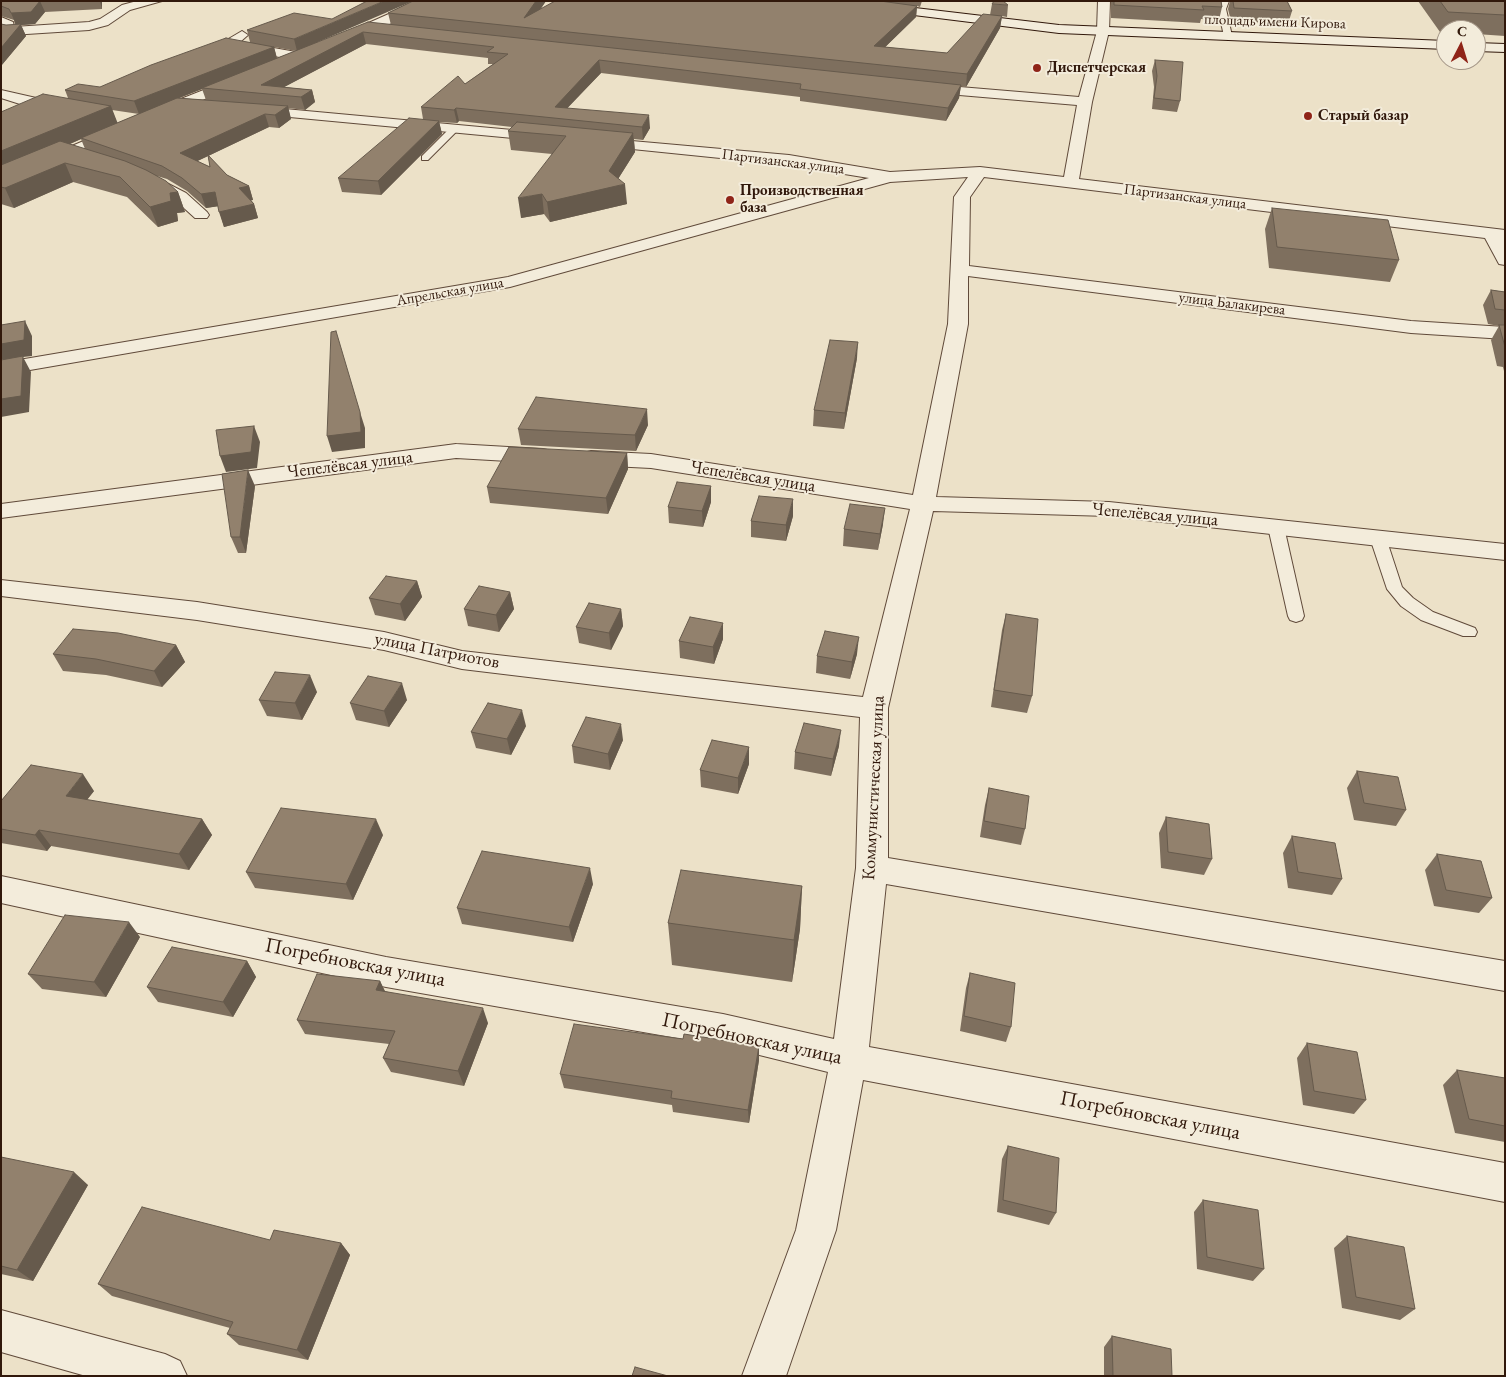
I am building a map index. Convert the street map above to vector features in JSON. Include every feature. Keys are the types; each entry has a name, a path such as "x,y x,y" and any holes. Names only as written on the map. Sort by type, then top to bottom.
{"street":[{"path":"1,21 9,24 4,30 11,31 89,26 104,22 126,7 156,1"},
{"path":"331,42 396,17 428,1"},
{"name":"площадь имени Кирова","path":"825,1 868,4 1011,25 1103,31 1436,46"},
{"path":"1071,183 1085,102 1103,31 1104,1"},
{"path":"366,28 395,31"},
{"path":"242,35 229,44 300,55 269,68"},
{"path":"1486,47 1505,48"},
{"path":"148,118 251,75"},
{"path":"911,87 1017,98 1085,102"},
{"path":"1,94 25,101 73,109"},
{"path":"178,105 207,107"},
{"path":"236,109 560,138"},
{"path":"1,182 131,122 112,116"},
{"name":"Партизанская улица","path":"579,140 789,160 890,177 980,172 1498,234"},
{"path":"67,153 94,161"},
{"path":"130,172 160,184 180,196 201,215"},
{"name":"Коммунистическая улица","path":"764,1376 816,1230 849,1060 872,868 874,708 923,504 958,324 962,197 980,172"},
{"name":"Апрельская улица","path":"1,369 510,282 787,208 890,177"},
{"path":"1498,234 1505,260"},
{"name":"улица Балакирева","path":"960,270 1401,325 1505,334"},
{"name":"Чепелёвсая улица","path":"1,511 456,451 652,461 923,504 1108,509 1505,552"},
{"name":"улица Патриотов","path":"1,588 225,616 384,641 462,660 874,708"},
{"path":"872,868 1505,976"},
{"name":"Погребновская улица","path":"1,889 386,972 723,1030 849,1060 1505,1183"},
{"path":"1,1331 165,1376"}],"lane":[{"path":"1225,1 1222,9 1228,36"},
{"path":"425,158 455,128"},
{"path":"1276,527 1296,616"},
{"path":"1378,538 1395,589 1407,602 1427,616 1469,632"}],"building":[{"path":"1,1 40,1 31,12 11,13 9,9 1,6"},
{"path":"367,1 384,1 294,39 247,30 294,13 332,19"},
{"path":"413,1 536,1 524,18 555,1 880,1 917,6 874,46 947,53 983,14 1002,16 967,74 388,13"},
{"path":"994,1 1003,1 1008,5 992,4"},
{"path":"1114,1 1221,1 1222,7 1202,6 1204,10 1114,5"},
{"path":"1233,1 1287,1 1292,11 1234,8"},
{"path":"1440,1 1505,1 1505,15 1448,12"},
{"path":"368,22 961,85 948,108 800,89 801,84 599,60 555,107 649,115 642,127 456,108 454,110 421,107 458,76 465,84 508,54 487,52 494,47 363,32 261,85 312,90 301,97 202,88"},
{"path":"1,24 21,24 1,48"},
{"path":"226,38 274,47 134,101 65,90 78,84 100,87 151,65"},
{"path":"1155,60 1183,62 1180,101 1154,98 1157,76"},
{"path":"43,94 111,106 1,151 1,112"},
{"path":"177,98 288,106 275,115 265,114 180,153 210,167 208,155 227,175 249,186 239,188 254,204 219,212 215,192 201,194 182,178 162,166 81,138"},
{"path":"409,118 439,121 378,181 338,178"},
{"path":"517,122 633,133 609,171 625,184 547,202 542,194 518,198 566,136 508,131"},
{"path":"60,141 125,161 146,170 166,181 178,192 170,193 171,201 150,207 120,177 65,163 5,188 1,187 1,165"},
{"path":"1272,208 1388,220 1399,260 1277,247"},
{"path":"1491,290 1505,292 1505,310 1495,309"},
{"path":"25,321 24,340 1,344 1,325"},
{"path":"1499,325 1505,325 1505,347"},
{"path":"336,331 360,412 361,432 327,436 331,332"},
{"path":"830,340 858,342 845,413 814,410"},
{"path":"23,356 21,396 1,399 1,360"},
{"path":"536,397 647,409 635,435 518,429"},
{"path":"254,426 251,452 220,456 216,430"},
{"path":"509,447 627,453 606,498 487,487"},
{"path":"248,470 240,537 231,537 222,474"},
{"path":"677,482 711,486 702,511 668,507"},
{"path":"759,496 793,499 786,525 751,521"},
{"path":"850,504 885,508 880,534 844,529"},
{"path":"386,576 417,581 400,604 369,598"},
{"path":"479,586 510,592 496,615 464,609"},
{"path":"589,603 621,609 609,633 576,627"},
{"path":"1006,614 1038,619 1032,696 994,690"},
{"path":"690,617 723,623 713,647 679,641"},
{"path":"73,629 118,633 176,645 154,671 96,659 53,654"},
{"path":"825,631 859,637 852,662 817,656"},
{"path":"275,672 310,675 295,703 259,700"},
{"path":"368,676 402,683 384,711 350,703"},
{"path":"488,703 522,710 507,739 471,732"},
{"path":"586,717 621,724 608,754 572,746"},
{"path":"804,723 841,730 833,759 795,752"},
{"path":"712,740 749,747 738,778 700,770"},
{"path":"31,765 83,774 66,796 202,819 179,854 39,830 35,835 1,829 1,801"},
{"path":"1357,771 1398,777 1406,810 1364,803"},
{"path":"989,788 1029,796 1025,829 984,821"},
{"path":"281,808 376,819 346,884 246,872"},
{"path":"1166,817 1209,824 1212,859 1168,852"},
{"path":"1292,836 1335,843 1342,879 1298,872"},
{"path":"482,851 590,868 569,927 457,908"},
{"path":"1437,854 1481,861 1492,898 1446,890"},
{"path":"681,870 802,886 794,940 668,923"},
{"path":"65,915 129,922 94,982 28,974"},
{"path":"172,947 247,961 223,1002 147,987"},
{"path":"970,973 1015,983 1011,1027 964,1016"},
{"path":"317,974 380,981 376,990 483,1008 458,1071 383,1058 395,1031 297,1020"},
{"path":"574,1024 683,1039 684,1034 759,1046 748,1110 671,1098 672,1091 560,1074"},
{"path":"1307,1043 1357,1052 1366,1100 1314,1091"},
{"path":"1457,1070 1505,1078 1505,1126 1469,1119"},
{"path":"1008,1146 1059,1158 1056,1213 1003,1200"},
{"path":"1,1157 74,1172 17,1270 1,1266"},
{"path":"1203,1200 1258,1210 1264,1269 1207,1257"},
{"path":"142,1207 270,1240 274,1230 341,1243 297,1350 227,1334 233,1322 98,1284"},
{"path":"1347,1236 1404,1247 1415,1309 1356,1297"},
{"path":"1112,1336 1171,1349 1172,1376 1113,1376"},
{"path":"635,1367 668,1376 632,1376"}],"place":[{"name":"Диспетчерская","path":"1037,68"},
{"name":"Старый базар","path":"1308,116"},
{"name":"Производственная база","path":"730,200"}]}
